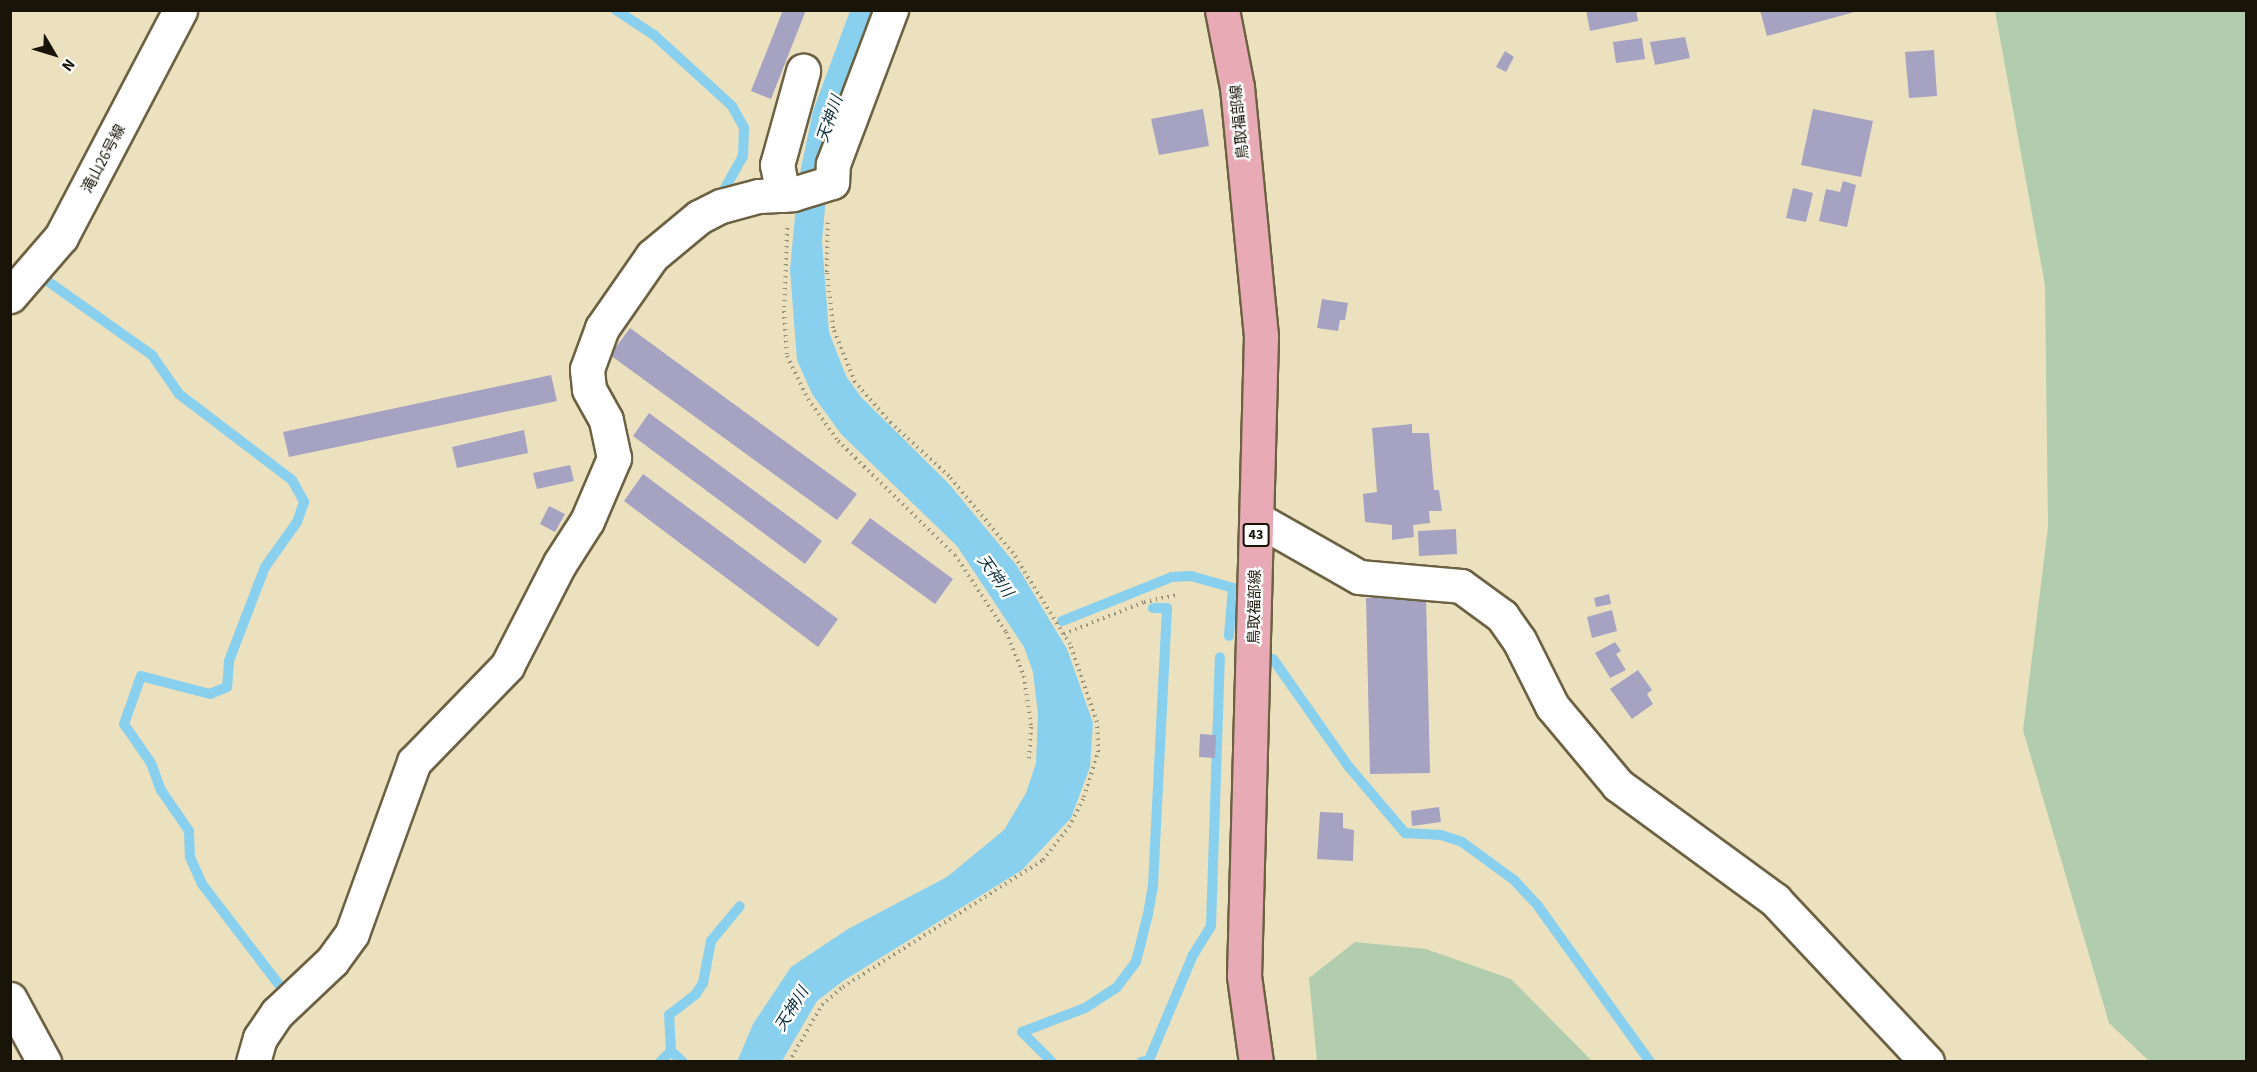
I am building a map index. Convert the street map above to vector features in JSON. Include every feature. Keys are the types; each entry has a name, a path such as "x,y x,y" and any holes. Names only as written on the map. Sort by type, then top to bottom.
{"main road":[{"name":"鳥取福部線","path":"1222,10 1237,87 1261,336 1244,976 1256,1062"}],"street":[{"name":"滝山26号線","path":"10,296 61,237 180,10"},
{"path":"253,1062 260,1038 277,1013 332,961 352,933 398,797 414,762 507,666 560,563 587,520 614,458 606,420 590,389 587,369 590,353 615,305 652,256 699,217 740,201 788,194 830,182 833,164 891,10"},
{"path":"788,194 777,165 803,71"},
{"path":"1257,519 1359,577 1461,586 1502,616 1519,640 1552,706 1618,785 1775,900 1927,1062"},
{"path":"10,999 44,1062"}],"path":[{"path":"789,1062 822,1005 843,987 1023,875 1043,860 1069,827 1084,796 1098,752 1097,722 1064,634 1012,553 949,476 891,423 855,382 833,328 827,272 830,182"},
{"path":"788,194 784,311 787,356 808,399 838,441 955,555 1006,632 1024,676 1031,727 1029,759"},
{"path":"1064,634 1144,602 1177,595"}],"green space":[{"path":"1995,11 2246,11 2246,1061 2149,1061 2109,1023 2023,730 2048,527 2045,285"},
{"path":"1355,942 1426,949 1511,979 1592,1061 1317,1061 1309,978"}],"water":[{"name":"天神川","path":"850,11 881,11 826,197 822,242 829,332 846,376 861,397 949,484 1017,566 1067,649 1093,723 1090,767 1071,818 1022,870 843,981 817,1001 782,1061 737,1062 753,1024 791,967 848,929 947,877 1004,830 1026,793 1036,763 1038,714 1033,672 1024,647 957,546 841,434 812,394 797,360 790,270 798,183 813,111"}],"building":[{"path":"783,10 806,10 771,99 751,91"},
{"path":"1586,10 1636,10 1638,21 1590,31"},
{"path":"1760,10 1857,10 1858,11 1767,36"},
{"path":"1685,37 1690,58 1655,65 1650,42"},
{"path":"1642,38 1645,59 1616,63 1613,42"},
{"path":"1934,50 1937,96 1909,98 1905,52"},
{"path":"1505,51 1514,57 1506,72 1496,67"},
{"path":"1203,109 1209,146 1159,155 1151,119"},
{"path":"1813,109 1873,121 1861,177 1801,165"},
{"path":"1843,181 1856,185 1847,227 1819,221 1826,189 1840,192"},
{"path":"1793,188 1813,193 1806,222 1786,218"},
{"path":"1322,299 1348,303 1345,320 1340,320 1338,331 1317,328"},
{"path":"630,328 857,494 837,520 610,355"},
{"path":"551,375 557,401 289,457 283,432"},
{"path":"649,413 822,541 805,564 633,436"},
{"path":"1412,424 1412,433 1429,433 1434,490 1439,490 1442,511 1429,511 1430,523 1413,525 1414,537 1392,540 1392,525 1365,522 1363,494 1377,492 1372,428"},
{"path":"524,430 528,453 457,468 452,447"},
{"path":"570,465 574,481 537,489 533,473"},
{"path":"643,474 838,619 818,647 624,501"},
{"path":"549,506 565,514 555,532 540,524"},
{"path":"870,518 953,579 935,604 851,543"},
{"path":"1456,529 1457,554 1419,556 1418,531"},
{"path":"1609,594 1611,604 1596,607 1594,598"},
{"path":"1426,596 1430,773 1370,774 1366,598"},
{"path":"1612,610 1617,631 1592,638 1587,617"},
{"path":"1615,642 1621,651 1616,654 1626,670 1610,678 1595,653"},
{"path":"1638,670 1652,690 1647,694 1653,704 1632,719 1610,689"},
{"path":"1200,734 1216,735 1215,758 1199,757"},
{"path":"1439,807 1441,822 1412,826 1411,811"},
{"path":"1320,812 1343,813 1343,828 1354,830 1353,861 1317,859"}],"waterway":[{"path":"616,10 654,35 732,106 744,128 743,156 721,195"},
{"path":"46,280 152,355 179,394 292,480 304,502 297,522 265,567 229,661 227,687 210,694 141,676 124,724 151,763 161,790 189,831 190,857 202,884 283,990"},
{"path":"1062,621 1172,577 1191,576 1233,588 1229,636"},
{"path":"1052,1062 1022,1032 1085,1008 1117,987 1136,962 1148,914 1153,885 1167,608 1153,608"},
{"path":"1141,1062 1149,1060 1193,955 1211,926 1220,657"},
{"path":"1273,659 1349,767 1405,833 1441,835 1462,842 1514,880 1538,906 1650,1062"},
{"path":"671,1051 669,1015 696,994 703,983 711,941 740,906"},
{"path":"660,1062 671,1051 683,1062"}]}
